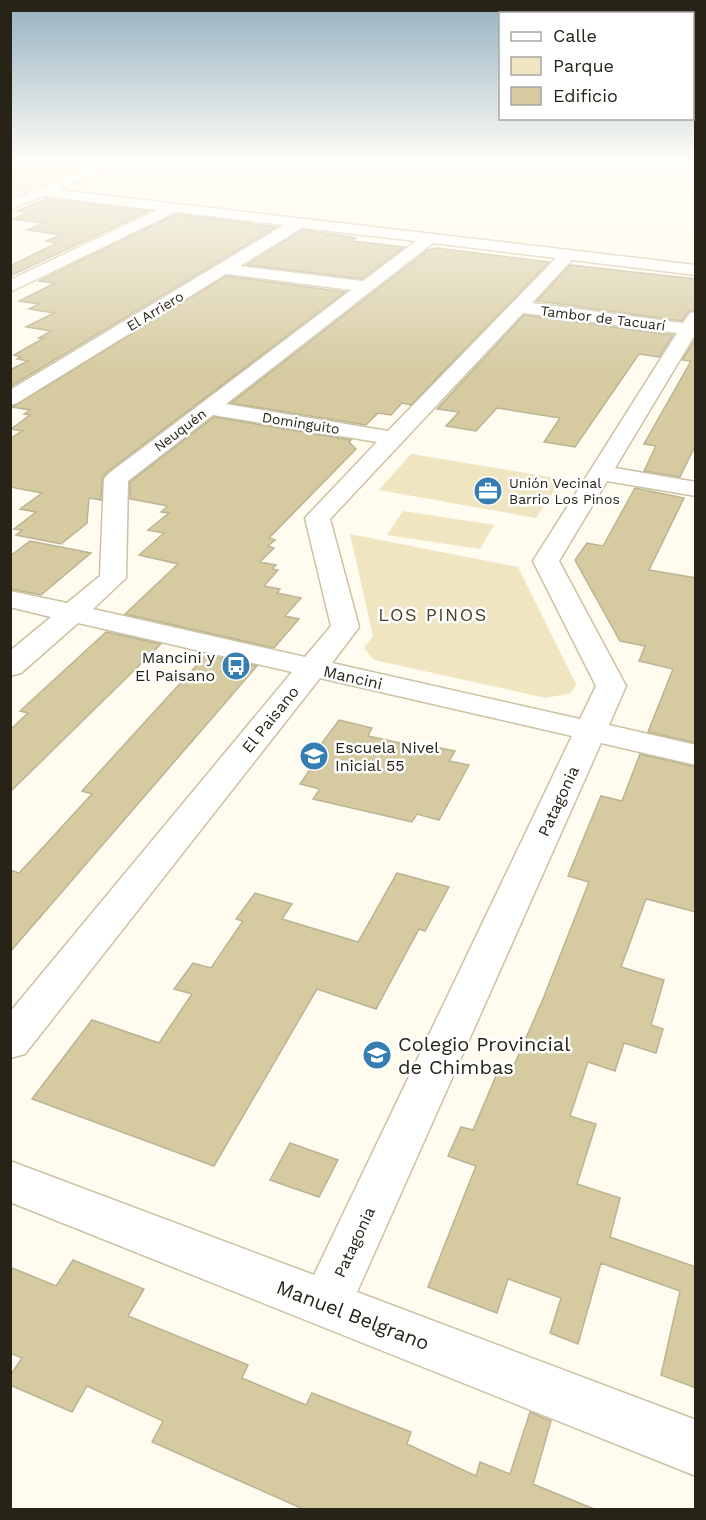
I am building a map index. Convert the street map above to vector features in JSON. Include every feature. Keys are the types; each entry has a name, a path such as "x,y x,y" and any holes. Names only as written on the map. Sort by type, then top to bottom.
{"street":[{"path":"10,287 119,234"},
{"name":"El Arriero","path":"10,399 281,234"},
{"path":"394,234 696,270"},
{"name":"Neuquén","path":"10,667 113,578 116,479 430,238"},
{"name":"El Paisano","path":"10,1042 345,627 317,518 568,255"},
{"path":"10,267 42,271"},
{"path":"223,269 366,287"},
{"name":"Tambor de Tacuarí","path":"519,307 692,323"},
{"name":"Patagonia","path":"326,1304 610,686 546,561 692,323"},
{"name":"Dominguito","path":"209,408 393,438"},
{"path":"600,473 696,489"},
{"name":"Mancini","path":"10,599 696,755"},
{"name":"Manuel Belgrano","path":"10,1181 696,1448"}],"green space":[{"path":"411,454 562,479 536,518 379,490"},
{"path":"403,511 494,525 480,549 387,535"},
{"path":"350,534 518,567 576,684 571,693 546,698 374,660 364,648 373,636"}],"building":[{"path":"54,234 100,234 10,276 10,266 57,243 46,241 61,235"},
{"path":"135,234 264,234 10,387 10,370 28,361 17,359 21,357 14,355 44,338 39,338 51,331 26,327 54,313 29,309 39,304 19,301 55,283 39,281"},
{"path":"296,234 329,234 356,238 351,241 404,247 362,279 247,265"},
{"path":"436,248 549,262 411,405 402,403 391,415 378,413 366,425 231,403 428,250"},
{"path":"570,265 696,279 696,310 688,312 682,321 537,301"},
{"path":"226,276 345,292 107,472 102,479 101,500 89,498 87,523 61,544 16,535 22,530 14,529 36,512 20,509 42,493 10,487 10,439 22,431 11,429 30,415 24,414 30,410 12,407"},
{"path":"524,315 673,335 659,357 639,354 575,447 544,442 560,418 497,408 476,431 446,426 459,412 437,409"},
{"path":"696,338 696,444 680,477 644,471 656,446 644,444 691,361 682,360"},
{"path":"214,417 351,440 349,442 356,449 269,538 275,540 268,546 274,548 260,562 276,565 272,569 278,570 264,586 280,589 277,593 301,598 285,616 299,619 274,648 125,614 178,564 139,555 164,533 148,530 169,513 161,512 168,506 130,499 130,482"},
{"path":"635,488 684,498 649,570 696,578 696,743 648,732 673,669 639,661 645,646 620,641 575,560 587,543 603,546"},
{"path":"30,541 91,553 41,595 10,589 10,556"},
{"path":"106,632 161,644 10,792 10,730 28,713 20,711"},
{"path":"206,655 257,666 10,952 10,870 19,873 92,794 82,791"},
{"path":"339,720 372,728 368,736 423,748 426,745 455,751 449,761 469,765 439,820 417,814 412,822 313,799 320,789 300,784 314,764 308,762"},
{"path":"640,754 696,767 696,912 646,899 621,967 664,980 651,1025 663,1029 656,1053 624,1043 615,1071 588,1062 570,1116 596,1124 577,1184 620,1198 610,1237 696,1267 696,1388 661,1375 680,1291 601,1263 578,1344 550,1333 561,1298 508,1279 497,1313 428,1287 476,1166 448,1156 461,1127 473,1130 499,1069 511,1072 543,999 589,882 568,876 601,796 622,801"},
{"path":"397,873 449,887 425,931 419,929 376,1009 317,989 214,1166 32,1099 92,1020 159,1043 192,994 174,989 193,963 211,968 243,921 236,919 255,893 292,904 282,919 358,942"},
{"path":"290,1143 338,1160 319,1197 270,1180"},
{"path":"73,1260 144,1289 128,1316 248,1365 242,1378 306,1405 312,1393 411,1432 407,1444 476,1476 480,1462 510,1474 530,1412 551,1421 533,1484 594,1509 303,1509 152,1442 163,1421 87,1386 72,1412 10,1385 10,1376 22,1358 10,1353 10,1267 56,1286"}],"place":[{"name":"Unión Vecinal Barrio Los Pinos","path":"488,491"},
{"name":"Mancini y El Paisano","path":"236,666"},
{"name":"Escuela Nivel Inicial 55","path":"314,756"},
{"name":"Colegio Provincial de Chimbas","path":"377,1055"}],"district":[{"name":"LOS PINOS","path":"433,615"}]}
